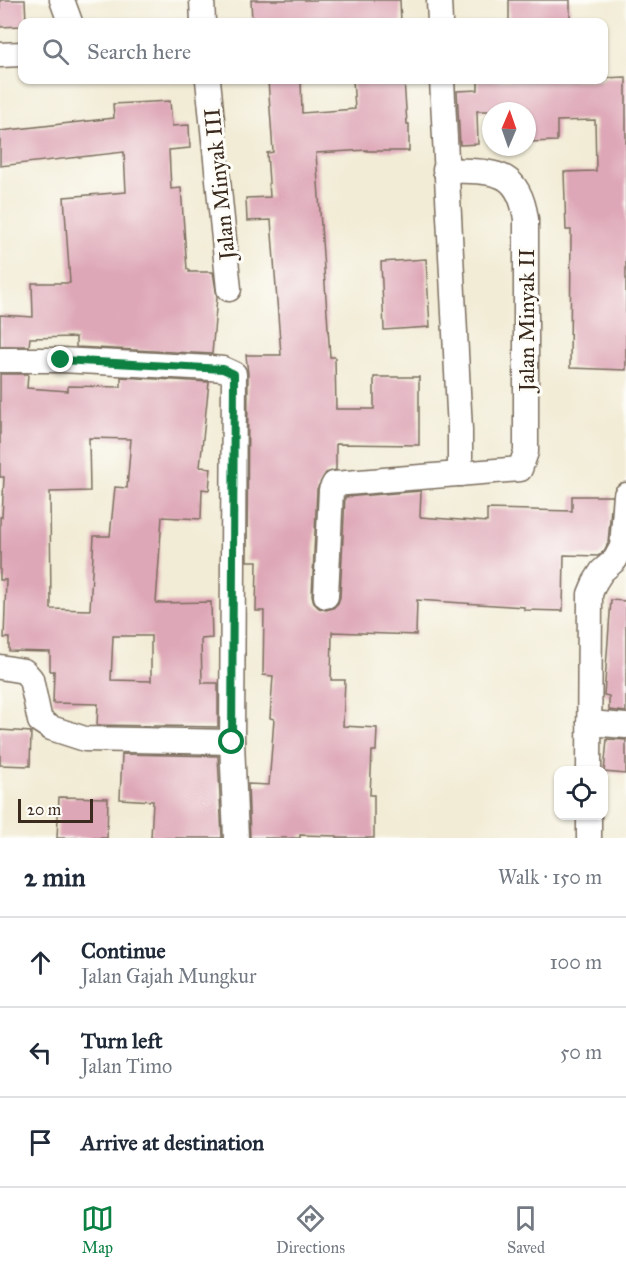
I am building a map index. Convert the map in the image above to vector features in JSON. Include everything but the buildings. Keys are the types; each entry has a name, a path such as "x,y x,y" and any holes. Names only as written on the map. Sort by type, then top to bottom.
{"street":[{"path":"62,0 69,18"},
{"path":"202,0 203,18"},
{"path":"439,0 440,18"},
{"path":"0,55 18,54"},
{"name":"Jalan Minyak III","path":"208,84 229,289"},
{"path":"442,84 460,430 460,474"},
{"name":"Jalan Minyak II","path":"326,596 331,490 334,484 520,469 526,452 526,219 523,200 518,190 502,176 492,173 445,170"},
{"path":"0,360 61,360 223,369 234,374 232,742 236,838"},
{"path":"589,766 590,594 594,582 602,571 615,560 622,547 626,495"},
{"path":"0,667 24,671 31,679 40,721 51,728 85,739 232,742"},
{"path":"589,723 626,726"},
{"path":"589,820 589,838"}],"route":[{"path":"61,360 223,369 234,374 236,383 232,742"}]}
